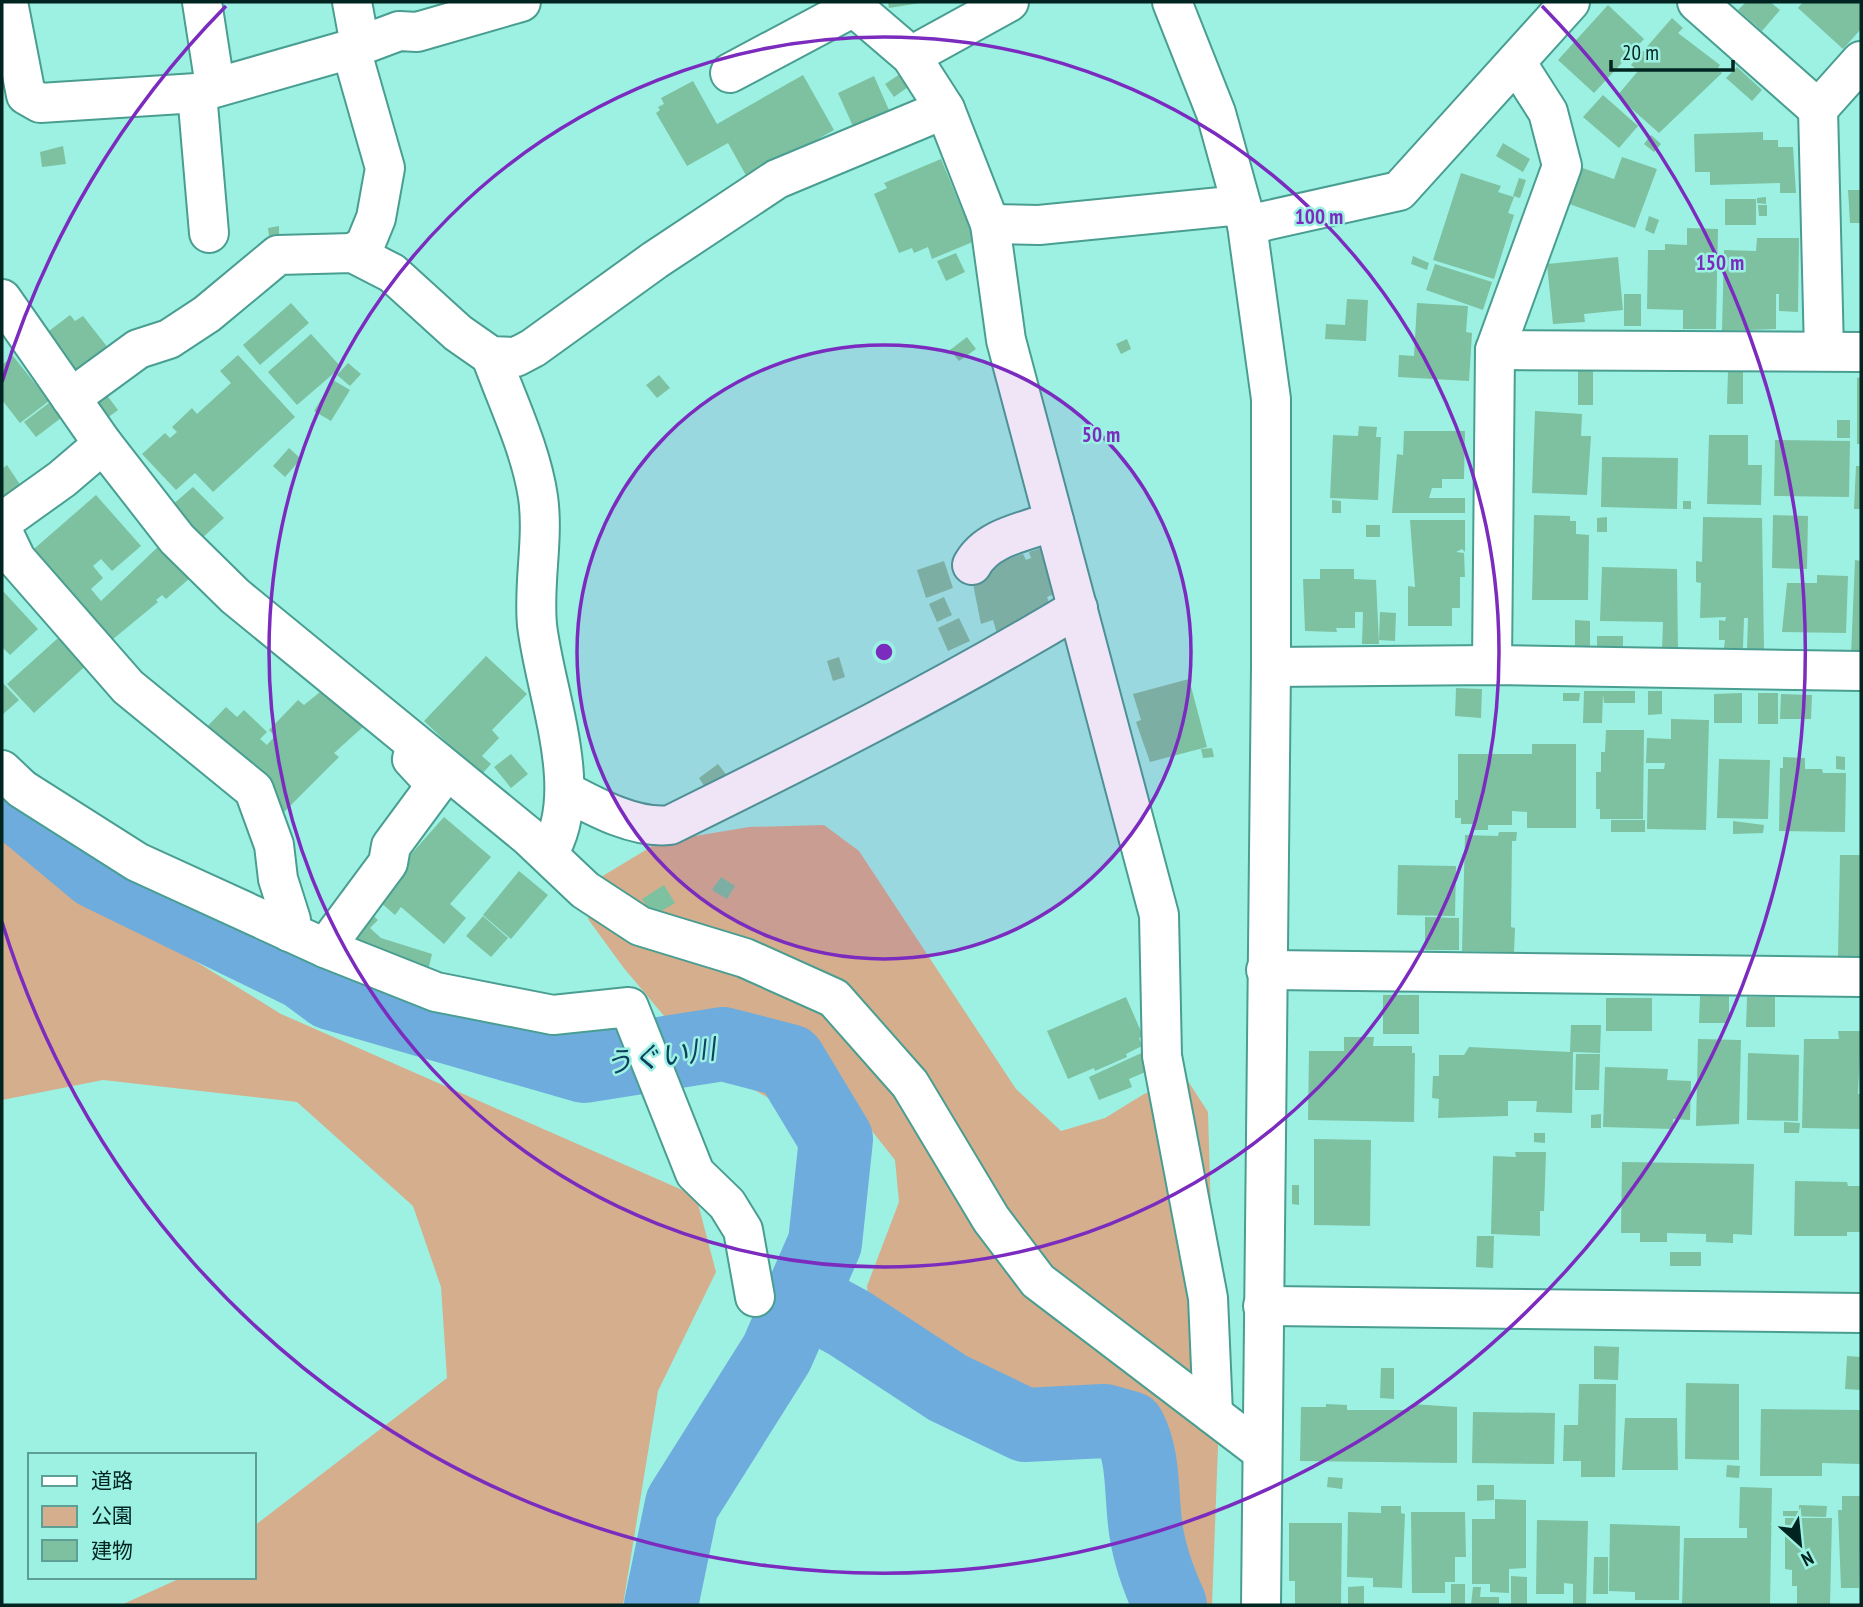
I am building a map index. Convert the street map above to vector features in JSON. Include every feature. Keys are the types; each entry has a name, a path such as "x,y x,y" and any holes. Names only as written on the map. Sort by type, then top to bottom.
{"street":[{"path":"8,2 26,95 40,103 206,90 355,47 400,31 417,32 521,2"},
{"path":"202,2 209,233"},
{"path":"352,2 355,47 385,168 376,218 365,245 353,253"},
{"path":"901,48 1009,2"},
{"path":"1172,2 1216,113 1244,215 1271,399 1271,667 1260,1450 1261,1605"},
{"path":"990,224 1039,225 1244,215 1399,191 1570,2"},
{"path":"1495,350 1843,352 1818,109 1697,2"},
{"path":"730,73 860,4 901,48 945,109 990,224 1006,341 1159,915 1162,1056 1208,1298 1213,1414"},
{"path":"1818,109 1861,61"},
{"path":"1492,665 1495,350 1562,166 1548,112 1516,62"},
{"path":"71,398 138,349 169,339 206,314 278,255 353,253 392,274 458,333 491,356 516,357 533,348 655,260 777,179 945,109"},
{"path":"2,299 103,444 177,539 235,596 548,854 585,890 640,926 745,958 834,998 910,1084 990,1219 1038,1281 1260,1450"},
{"path":"491,356 533,471 538,500 537,624 566,792 558,838 548,854"},
{"path":"2,522 62,480 103,444"},
{"path":"972,565 979,552 990,545 1054,521"},
{"path":"2,530 16,559 128,687 254,790 274,845 278,879 291,920 289,932"},
{"path":"566,792 604,811 658,826 670,825 847,738 999,656 1078,608"},
{"path":"1271,667 1492,665 1861,671"},
{"path":"325,948 388,863 391,846 436,785 412,759 416,744"},
{"path":"2,770 22,789 137,862 325,948 436,992 553,1015 629,1007 695,1173 727,1204 743,1230 755,1297"},
{"path":"1266,970 1861,977"},
{"path":"1263,1306 1861,1313"}],"green space":[{"path":"2,824 156,937 281,1014 696,1196 716,1272 658,1391 623,1605 121,1605 179,1579 256,1579 256,1524 447,1378 441,1287 413,1206 297,1102 103,1080 2,1100"},
{"path":"824,825 859,851 1016,1089 1061,1131 1105,1118 1144,1094 1186,1078 1208,1112 1218,1447 1212,1605 1170,1605 1140,1497 1114,1454 899,1348 871,1324 867,1286 899,1202 895,1160 868,1126 772,1100 701,1060 623,967 588,919 601,877 659,842 749,827"}],"building":[{"path":"888,2 920,2 920,3 889,8"},
{"path":"1746,2 1770,2 1780,10 1762,31 1738,10"},
{"path":"1803,2 1861,2 1861,29 1843,49 1798,8"},
{"path":"1608,5 1644,39 1594,93 1558,60"},
{"path":"1672,18 1683,28 1678,33 1720,65 1718,68 1722,73 1659,133 1617,96 1638,71 1631,65"},
{"path":"1737,67 1762,90 1752,101 1726,78"},
{"path":"906,70 915,82 894,97 885,84"},
{"path":"803,75 834,130 748,179 728,143 687,166 656,113 660,110 658,107 664,104 661,98 693,81 717,124"},
{"path":"874,76 892,117 856,133 838,93"},
{"path":"1603,95 1638,126 1619,148 1583,117"},
{"path":"1763,132 1763,140 1778,140 1778,147 1793,147 1796,193 1780,193 1780,183 1710,185 1710,172 1695,172 1694,134"},
{"path":"1651,135 1661,144 1654,152 1644,144"},
{"path":"1503,143 1530,159 1523,172 1496,156"},
{"path":"63,146 66,164 42,167 40,152"},
{"path":"1622,157 1657,169 1635,228 1564,202 1577,166 1614,179"},
{"path":"941,159 975,241 932,259 928,247 914,253 912,248 899,253 874,194 887,188 884,183"},
{"path":"1461,173 1501,186 1498,192 1514,197 1508,213 1514,215 1494,279 1433,260"},
{"path":"1519,178 1526,180 1520,198 1513,196"},
{"path":"1848,190 1861,190 1861,223 1850,223"},
{"path":"1766,197 1766,204 1757,203 1757,198"},
{"path":"1725,199 1756,199 1756,225 1725,225"},
{"path":"1758,205 1767,205 1767,216 1759,216"},
{"path":"1649,216 1659,220 1654,234 1645,230"},
{"path":"279,226 279,235 269,236 268,228"},
{"path":"1687,228 1718,229 1716,329 1683,329 1683,310 1647,309 1648,250 1665,250 1665,244 1687,245"},
{"path":"1757,238 1799,238 1798,312 1779,311 1779,294 1776,294 1776,329 1722,331 1724,250 1756,251"},
{"path":"956,253 965,272 946,281 937,261"},
{"path":"1413,256 1429,263 1427,270 1411,264"},
{"path":"1618,257 1623,310 1584,314 1585,322 1553,324 1547,264"},
{"path":"1435,264 1492,282 1483,310 1426,290"},
{"path":"1624,294 1641,294 1641,326 1624,326"},
{"path":"1347,299 1368,300 1366,341 1325,339 1326,324 1345,325"},
{"path":"291,303 309,323 260,365 243,345"},
{"path":"1417,303 1468,306 1466,332 1472,333 1469,381 1398,377 1399,355 1414,356"},
{"path":"70,315 75,321 83,316 116,358 86,381 75,368 73,370 45,334"},
{"path":"311,334 341,367 297,405 268,372"},
{"path":"967,337 976,349 959,361 950,350"},
{"path":"1127,339 1131,349 1121,354 1116,344"},
{"path":"238,355 295,417 213,492 195,473 176,490 142,454 165,433 170,438 177,432 172,427 192,408 197,414 231,383 220,371"},
{"path":"13,356 49,401 20,423 2,400 2,365"},
{"path":"348,363 361,374 350,386 337,375"},
{"path":"1593,370 1593,405 1578,405 1578,371"},
{"path":"1728,371 1743,371 1743,404 1727,404"},
{"path":"659,375 670,388 657,398 646,385"},
{"path":"1861,377 1861,444 1857,444 1857,378"},
{"path":"333,380 350,390 331,421 314,411"},
{"path":"100,386 118,410 106,419 89,394"},
{"path":"53,400 65,415 36,437 24,422"},
{"path":"1535,411 1582,414 1581,436 1591,436 1587,495 1532,493"},
{"path":"1837,420 1850,420 1850,438 1837,438"},
{"path":"1359,426 1377,427 1376,437 1381,437 1378,500 1330,498 1333,435 1358,436"},
{"path":"1404,431 1465,431 1464,479 1442,479 1442,488 1432,488 1429,498 1465,498 1465,513 1392,513 1397,454 1403,455"},
{"path":"1709,435 1748,435 1748,465 1762,465 1761,505 1707,504"},
{"path":"1775,440 1850,441 1849,497 1774,496"},
{"path":"289,448 301,459 285,477 273,466"},
{"path":"1602,457 1678,458 1677,509 1601,507"},
{"path":"7,465 29,498 2,515 2,469"},
{"path":"1856,466 1861,466 1861,509 1854,509"},
{"path":"193,487 224,518 201,539 171,506"},
{"path":"96,495 141,546 112,571 101,559 93,566 103,578 91,589 101,601 160,545 190,578 166,599 162,595 156,600 158,602 101,649 27,555"},
{"path":"1332,500 1341,501 1341,513 1332,513"},
{"path":"1683,501 1691,501 1691,509 1683,509"},
{"path":"1534,515 1570,516 1570,521 1576,521 1576,534 1589,535 1588,600 1532,600"},
{"path":"1773,515 1808,516 1807,569 1772,568"},
{"path":"1607,517 1607,532 1597,532 1597,518"},
{"path":"1703,517 1762,518 1764,650 1747,650 1748,618 1744,618 1743,648 1724,648 1725,640 1719,640 1719,620 1725,621 1726,617 1700,618 1701,583 1696,582 1696,561 1702,562"},
{"path":"1410,520 1465,520 1465,552 1462,549 1456,552 1464,553 1465,577 1460,577 1460,608 1452,608 1452,626 1408,626 1408,586 1415,587"},
{"path":"1366,525 1380,525 1380,537 1366,537"},
{"path":"1047,546 1062,591 1047,597 1053,613 998,637 993,620 981,624 973,584 981,581 984,567 1023,554 1026,560 1031,558 1029,552"},
{"path":"1855,560 1861,561 1861,656 1851,655"},
{"path":"944,561 953,588 926,598 917,570"},
{"path":"1602,567 1677,569 1678,653 1662,652 1663,622 1600,621"},
{"path":"1320,569 1354,569 1354,579 1376,580 1379,644 1362,644 1363,612 1355,612 1355,628 1336,628 1337,632 1305,631 1303,579 1320,579"},
{"path":"1817,575 1848,576 1846,633 1782,632 1787,583 1817,583"},
{"path":"2,590 38,629 10,655 2,647"},
{"path":"944,597 952,615 937,622 929,604"},
{"path":"1380,612 1396,613 1395,641 1379,640"},
{"path":"959,618 970,641 948,651 938,628"},
{"path":"1575,620 1590,621 1590,651 1575,651"},
{"path":"67,630 93,659 34,713 7,684"},
{"path":"1597,636 1623,636 1623,646 1597,646"},
{"path":"486,656 527,694 492,730 499,738 482,756 491,764 481,775 424,721"},
{"path":"839,657 845,677 833,681 827,661"},
{"path":"1189,679 1207,747 1150,762 1136,722 1141,720 1133,694"},
{"path":"2,682 19,700 2,715"},
{"path":"325,688 364,726 334,753 339,757 282,814 202,732 226,707 237,717 244,710 267,732 260,739 267,745 275,736 269,730 298,700 304,705"},
{"path":"1456,688 1482,689 1481,718 1455,716"},
{"path":"1584,691 1635,691 1635,703 1604,703 1603,694 1602,723 1583,723"},
{"path":"1648,691 1662,691 1662,714 1648,715"},
{"path":"1563,693 1580,693 1579,701 1563,701"},
{"path":"1742,693 1742,723 1714,723 1714,694"},
{"path":"1758,693 1778,693 1778,724 1758,724"},
{"path":"1781,694 1812,695 1811,719 1780,719"},
{"path":"1671,719 1709,720 1706,830 1647,829 1648,769 1664,769 1665,763 1646,763 1647,738 1671,739"},
{"path":"1606,730 1644,730 1643,819 1600,819 1600,809 1596,809 1596,772 1601,772 1601,752 1605,752"},
{"path":"1532,744 1576,744 1576,828 1527,828 1527,812 1512,811 1512,825 1488,825 1488,830 1474,830 1475,824 1461,824 1461,818 1455,818 1455,800 1458,800 1458,754 1532,754"},
{"path":"1212,748 1214,757 1203,758 1201,749"},
{"path":"511,754 528,774 511,788 494,767"},
{"path":"1836,756 1845,757 1845,770 1836,769"},
{"path":"1783,757 1805,758 1805,769 1822,769 1823,773 1846,773 1845,832 1779,831 1780,768 1783,768"},
{"path":"1719,759 1770,760 1768,819 1717,818"},
{"path":"718,764 731,781 711,796 699,778"},
{"path":"444,817 491,857 450,904 466,918 444,944 401,907 395,915 380,902 381,888"},
{"path":"1611,820 1645,820 1645,832 1611,832"},
{"path":"1733,821 1764,825 1763,833 1733,834"},
{"path":"1499,832 1517,832 1516,841 1512,841 1511,927 1515,928 1514,952 1462,951 1465,835 1498,836"},
{"path":"1840,855 1861,855 1861,956 1838,956"},
{"path":"1398,865 1456,866 1455,916 1397,915"},
{"path":"519,871 548,895 511,939 483,915"},
{"path":"721,877 735,886 727,899 712,890"},
{"path":"664,885 675,903 653,916 642,899"},
{"path":"363,907 378,920 370,928 381,938 432,954 427,975 341,933"},
{"path":"483,916 508,938 491,957 466,936"},
{"path":"1425,917 1459,918 1459,950 1425,950"},
{"path":"1383,995 1419,995 1419,1034 1383,1034"},
{"path":"1700,996 1729,996 1729,1023 1699,1023"},
{"path":"1126,997 1143,1036 1139,1038 1142,1046 1126,1054 1127,1057 1068,1079 1047,1031"},
{"path":"1747,997 1775,997 1775,1027 1746,1027"},
{"path":"1606,998 1652,998 1652,1031 1606,1031"},
{"path":"1571,1025 1601,1025 1600,1053 1573,1052 1572,1113 1536,1112 1537,1101 1508,1101 1508,1116 1438,1118 1439,1099 1432,1098 1433,1076 1439,1076 1439,1055 1464,1055 1469,1047 1570,1052"},
{"path":"1838,1031 1861,1031 1858,1094 1861,1094 1861,1129 1802,1128 1804,1039 1839,1039"},
{"path":"1344,1037 1374,1037 1373,1046 1412,1046 1412,1053 1415,1053 1414,1122 1308,1120 1309,1051 1344,1051"},
{"path":"1698,1039 1741,1040 1739,1124 1696,1126"},
{"path":"1148,1050 1155,1068 1129,1079 1132,1087 1099,1100 1089,1077"},
{"path":"1748,1053 1799,1055 1798,1121 1747,1120"},
{"path":"1576,1054 1600,1054 1599,1090 1575,1090"},
{"path":"1605,1067 1668,1069 1667,1080 1691,1081 1690,1120 1673,1119 1673,1129 1603,1127"},
{"path":"1601,1114 1601,1128 1591,1128 1591,1115"},
{"path":"1784,1122 1800,1123 1799,1133 1784,1133"},
{"path":"1534,1133 1545,1133 1545,1143 1534,1142"},
{"path":"1314,1139 1371,1140 1370,1226 1314,1225"},
{"path":"1515,1152 1546,1152 1544,1211 1540,1211 1540,1236 1491,1234 1493,1156 1516,1157"},
{"path":"1622,1162 1754,1164 1752,1235 1733,1234 1733,1243 1706,1242 1706,1234 1667,1233 1667,1242 1640,1242 1640,1233 1621,1233"},
{"path":"1795,1181 1847,1182 1848,1186 1861,1186 1860,1232 1847,1232 1847,1236 1794,1236"},
{"path":"1292,1185 1299,1185 1299,1205 1292,1204"},
{"path":"1477,1236 1494,1236 1493,1268 1476,1267"},
{"path":"1670,1252 1701,1252 1701,1266 1670,1266"},
{"path":"1594,1346 1619,1347 1618,1380 1594,1379"},
{"path":"1847,1356 1861,1357 1861,1390 1845,1389"},
{"path":"1381,1368 1394,1368 1394,1399 1380,1398"},
{"path":"1686,1383 1739,1384 1739,1460 1685,1459"},
{"path":"1579,1384 1616,1384 1615,1477 1581,1477 1581,1461 1563,1461 1564,1425 1578,1425"},
{"path":"1326,1404 1347,1405 1347,1410 1412,1410 1412,1404 1457,1407 1457,1463 1300,1461 1301,1407 1326,1407"},
{"path":"1761,1409 1861,1410 1861,1464 1822,1463 1822,1476 1760,1476"},
{"path":"1473,1412 1555,1413 1554,1464 1472,1463"},
{"path":"1625,1418 1677,1418 1678,1470 1622,1470"},
{"path":"1727,1465 1740,1466 1739,1478 1726,1477"},
{"path":"1328,1477 1343,1478 1342,1489 1327,1487"},
{"path":"1477,1485 1494,1485 1494,1500 1477,1501"},
{"path":"1740,1487 1772,1488 1770,1605 1682,1605 1684,1538 1747,1538 1747,1528 1739,1528"},
{"path":"1842,1496 1861,1496 1859,1588 1841,1588 1838,1510 1842,1510"},
{"path":"1495,1499 1526,1500 1526,1568 1509,1569 1509,1593 1490,1592 1490,1584 1472,1584 1472,1519 1495,1519"},
{"path":"1799,1505 1827,1506 1826,1517 1783,1516 1783,1511 1799,1511"},
{"path":"1381,1506 1401,1506 1401,1513 1405,1514 1402,1588 1373,1587 1373,1578 1347,1577 1348,1512 1381,1513"},
{"path":"1411,1512 1465,1512 1466,1557 1455,1557 1455,1582 1445,1582 1445,1593 1412,1593"},
{"path":"1785,1518 1832,1518 1830,1605 1797,1605 1797,1586 1792,1586 1792,1570 1785,1569"},
{"path":"1537,1520 1588,1521 1586,1605 1573,1605 1573,1584 1564,1583 1564,1594 1536,1594"},
{"path":"1289,1523 1342,1523 1341,1605 1295,1605 1295,1581 1289,1581"},
{"path":"1610,1524 1680,1526 1679,1600 1635,1600 1635,1592 1609,1591"},
{"path":"1594,1557 1608,1557 1608,1594 1593,1594"},
{"path":"1511,1576 1527,1577 1527,1605 1511,1605"},
{"path":"1451,1584 1465,1584 1465,1605 1451,1605"},
{"path":"1364,1586 1364,1605 1348,1605 1348,1587"},
{"path":"1473,1587 1481,1587 1480,1597 1499,1597 1499,1605 1471,1605"}],"waterway":[{"name":"うぐい川","path":"2,793 97,872 304,973 331,993 584,1066 723,1044 789,1061 836,1139 825,1243 777,1353 682,1504 661,1605"},
{"path":"801,1297 849,1323 948,1388 1025,1425 1104,1421 1129,1428 1140,1462 1148,1544 1170,1605"}]}
